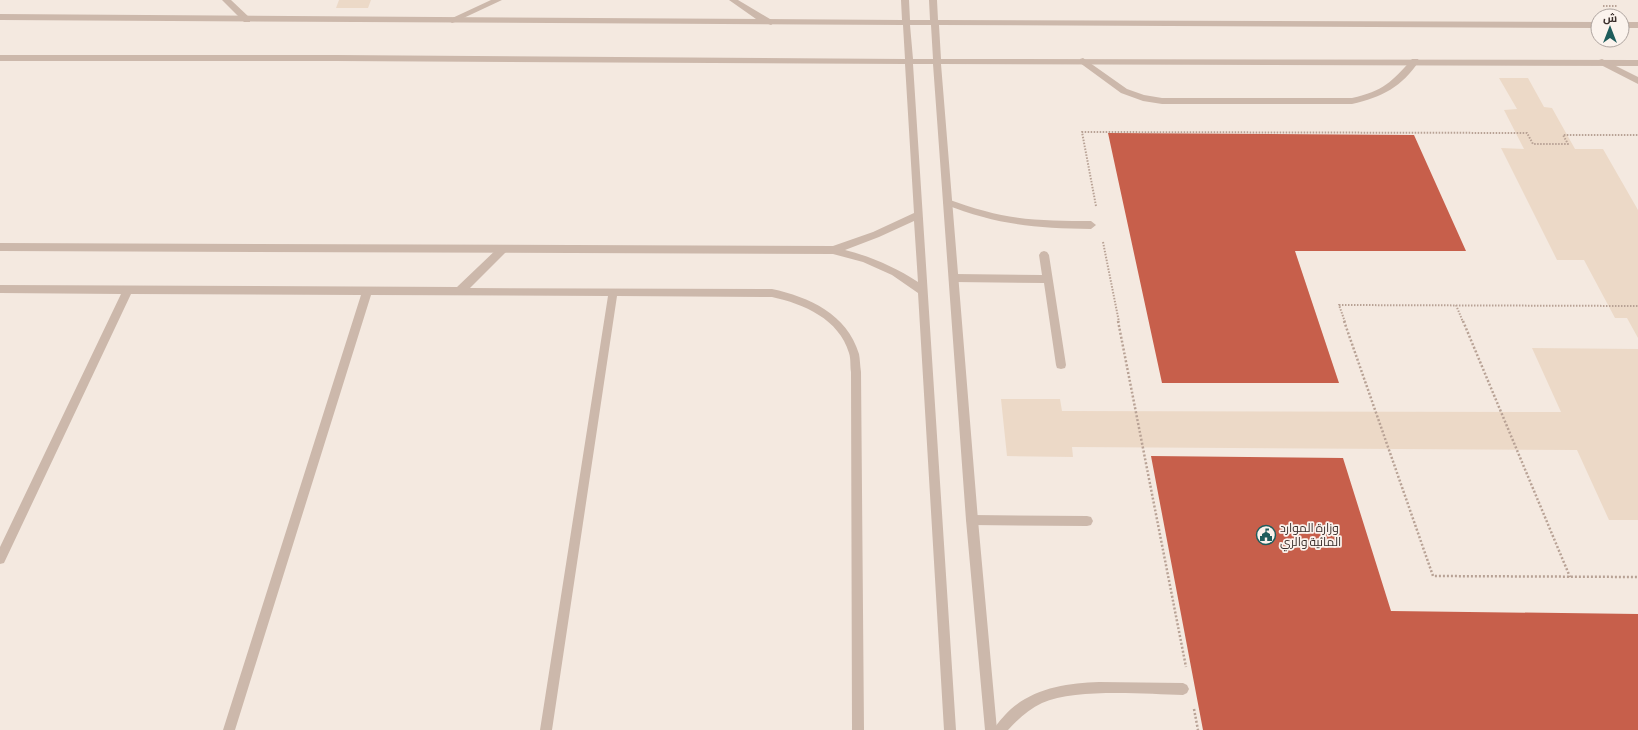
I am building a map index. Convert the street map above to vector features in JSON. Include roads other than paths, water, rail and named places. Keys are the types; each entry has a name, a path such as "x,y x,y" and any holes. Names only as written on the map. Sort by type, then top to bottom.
{"street":[{"path":"226,0 247,20"},
{"path":"452,20 498,0"},
{"path":"733,0 759,17 771,22"},
{"path":"905,0 950,730"},
{"path":"933,0 972,520 992,730"},
{"path":"0,17 247,20 1590,25"},
{"path":"0,58 1638,63"},
{"path":"1083,61 1124,91 1144,98 1162,101 1352,101 1376,96 1392,87 1415,62"},
{"path":"1602,62 1638,81"},
{"path":"947,202 976,213 1014,222 1038,225 1091,225"},
{"path":"833,250 870,238 918,215"},
{"path":"0,247 833,250 865,259 895,272 922,290"},
{"path":"460,291 503,249"},
{"path":"1044,255 1061,365"},
{"path":"954,278 1048,279"},
{"path":"0,289 772,293 790,296 807,302 822,311 835,322 846,337 854,354 856,372 858,730"},
{"path":"0,559 128,289"},
{"path":"229,730 367,291"},
{"path":"546,730 613,292"},
{"path":"972,520 1087,521"},
{"path":"1000,730 1022,708 1040,698 1060,691 1081,688 1183,689"}],"place":[{"name":"وزارة الموارد المائية والري","path":"1266,535"}]}
